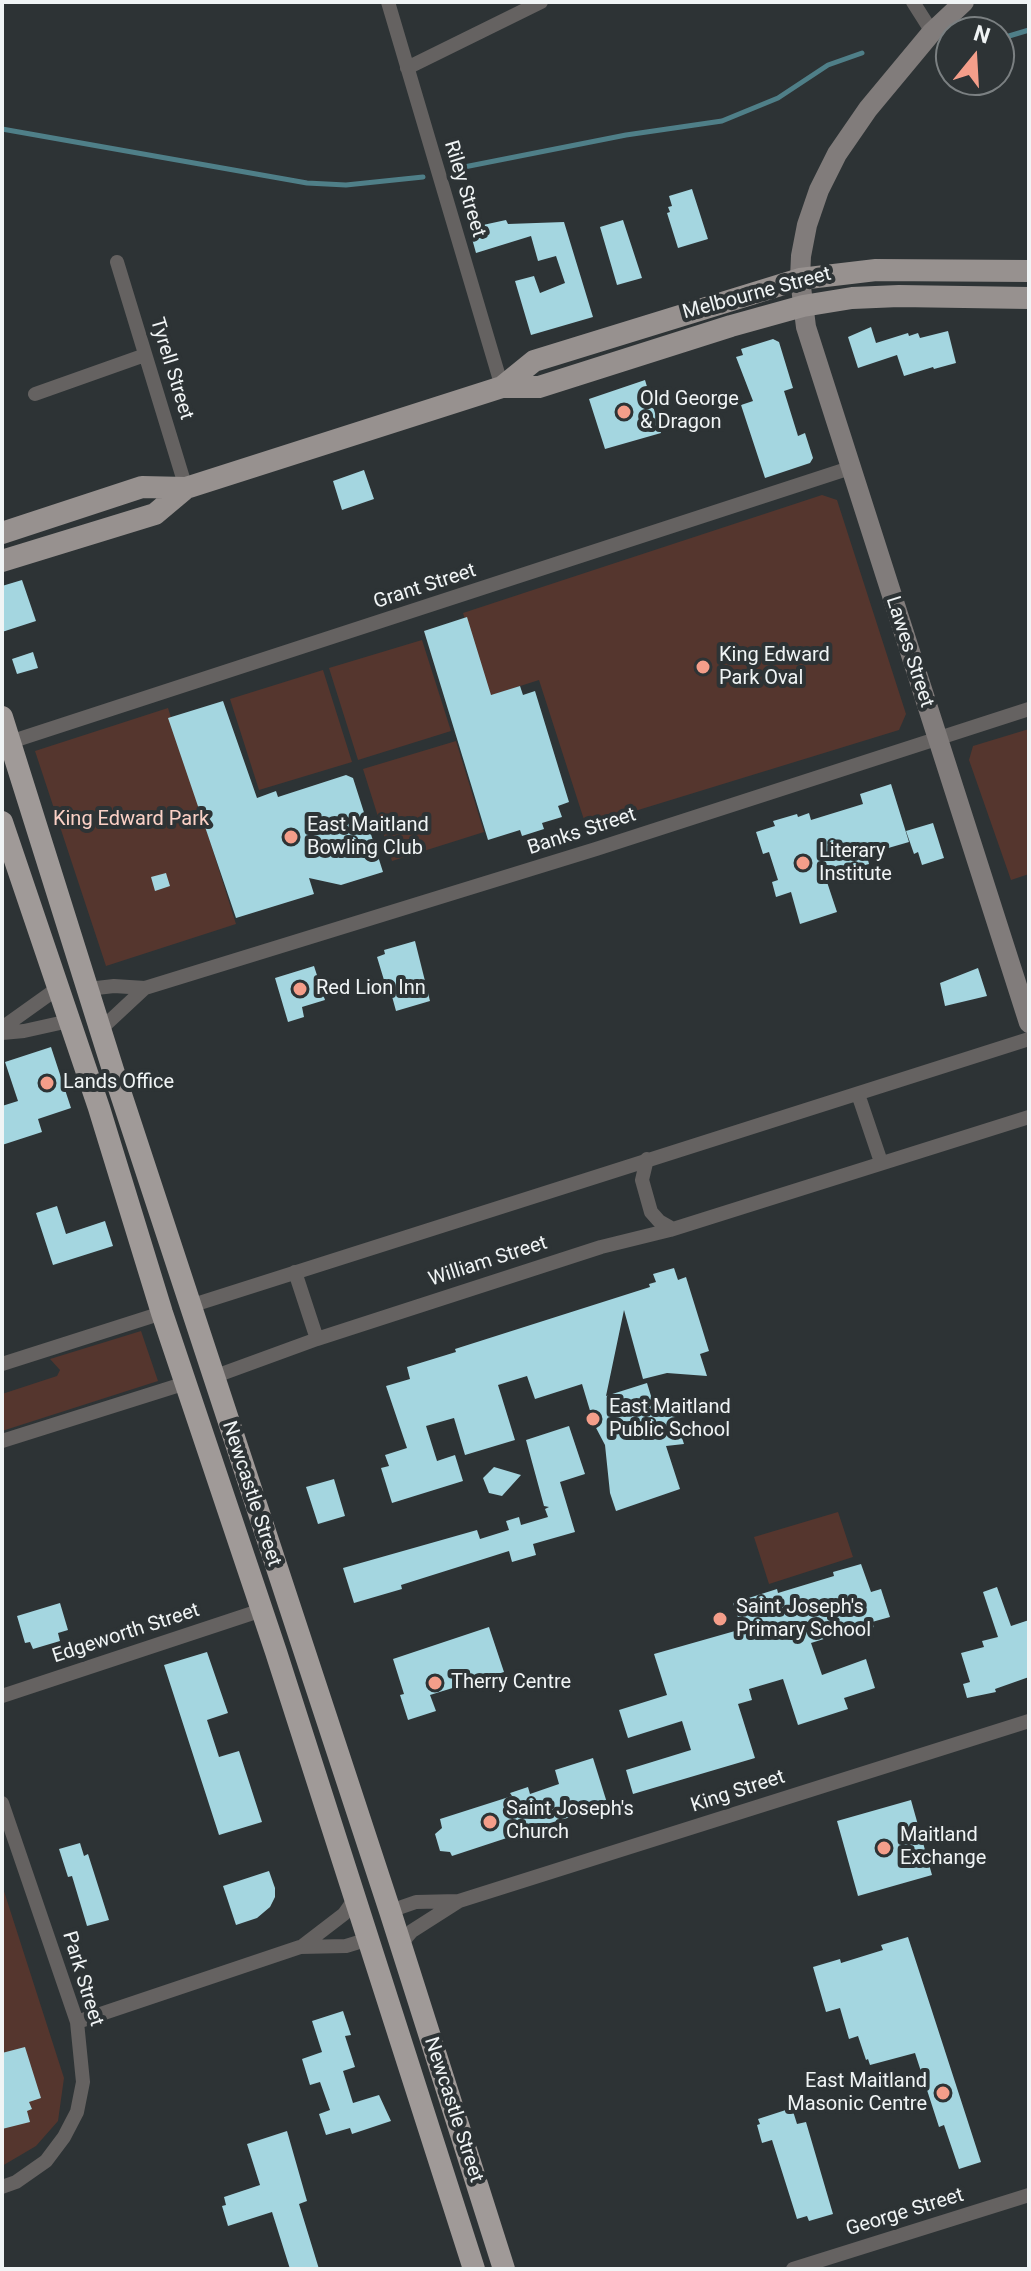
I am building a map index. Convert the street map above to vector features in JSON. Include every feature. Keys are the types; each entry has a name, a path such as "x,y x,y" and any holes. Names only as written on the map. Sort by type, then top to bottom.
{"highway":[{"name":"Newcastle Street","path":"2,717 504,2269"},
{"name":"Newcastle Street","path":"2,822 356,1897 474,2269"},
{"path":"69,1021 88,989"},
{"path":"369,1939 375,1903 368,1874 370,1853"},
{"path":"388,1998 390,1970 385,1938 390,1911"}],"main road":[{"name":"Lawes Street","path":"964,2 932,32 868,109 837,154 819,190 807,225 800,279 806,327 1029,1023"},
{"name":"Melbourne Street","path":"502,387 534,361 800,279 876,270 1029,271"},
{"name":"Melbourne Street","path":"2,533 142,487 186,488 502,387 539,387 803,306 890,296 1029,298"},
{"name":"Melbourne Street","path":"2,561 155,514 186,488"}],"street":[{"name":"Riley Street","path":"388,2 502,387"},
{"path":"407,68 541,2"},
{"path":"913,2 932,32"},
{"name":"Tyrell Street","path":"117,262 186,488"},
{"path":"35,394 145,355"},
{"name":"Grant Street","path":"10,742 850,468"},
{"name":"Banks Street","path":"88,989 114,986 145,988 581,853 1029,709"},
{"path":"2,1030 58,988"},
{"name":"Banks Street","path":"101,1029 145,988"},
{"path":"2,1030 24,1031 69,1021"},
{"path":"190,1306 1029,1039"},
{"path":"858,1094 881,1162"},
{"name":"William Street","path":"213,1377 317,1339 601,1247 673,1229 1029,1117"},
{"path":"647,1159 642,1180 651,1212 673,1229"},
{"path":"295,1272 317,1339"},
{"path":"2,1364 162,1313"},
{"path":"2,1441 186,1383"},
{"name":"Edgeworth Street","path":"2,1696 262,1610"},
{"name":"King Street","path":"400,1945 412,1931 459,1901 1029,1721"},
{"name":"Park Street","path":"2,1803 77,2022 83,2082 77,2112 46,2161 16,2182 2,2187"},
{"path":"300,1947 344,1914 356,1897"},
{"name":"King Street","path":"390,1911 416,1902 459,1901"},
{"path":"77,2022 300,1947 346,1946 369,1939"},
{"name":"George Street","path":"793,2269 1029,2195"}],"green space":[{"path":"822,495 837,500 906,714 899,730 586,826 539,680 489,696 463,613"},
{"path":"422,640 451,731 358,760 329,668"},
{"path":"323,670 352,762 259,790 230,699"},
{"name":"King Edward Park","path":"168,708 236,924 106,966 35,751"},
{"path":"1029,729 1029,874 1011,880 969,760 973,746"},
{"path":"456,741 484,832 392,861 363,769"},
{"path":"141,1331 158,1381 2,1431 2,1394 57,1376 60,1370 50,1359"},
{"path":"838,1512 853,1557 769,1584 754,1537"},
{"path":"2,1885 64,2078 58,2121 36,2146 2,2166"}],"building":[{"path":"692,189 708,239 678,248 667,213 670,212 668,207 672,206 669,196"},
{"path":"506,220 508,224 564,222 593,317 531,335 515,281 534,276 540,293 565,283 556,256 538,261 531,236 476,253 469,228"},
{"path":"623,220 642,278 617,285 600,227"},
{"path":"871,327 876,343 908,333 909,336 918,333 920,338 948,331 956,363 904,376 897,355 858,368 848,337"},
{"path":"773,339 779,342 793,388 784,391 798,436 805,433 813,458 810,463 765,478 741,405 753,401 736,357 743,355 741,349"},
{"name":"Old George & Dragon","path":"645,380 661,433 605,449 589,399"},
{"path":"364,470 374,499 342,510 333,481"},
{"path":"22,580 36,621 2,632 2,586"},
{"path":"467,617 491,695 520,686 523,695 535,691 569,802 558,806 562,817 542,823 544,829 522,836 520,830 488,840 424,631"},
{"path":"33,652 38,668 17,674 12,659"},
{"name":"East Maitland Bowling Club","path":"223,701 257,798 276,791 278,797 346,775 353,778 383,872 341,885 309,878 314,894 236,918 168,718"},
{"path":"891,784 909,842 871,853 873,859 868,860 869,864 825,876 837,912 800,924 791,892 776,897 772,882 778,880 769,852 763,854 756,832 775,826 773,821 797,814 798,817 809,813 811,820 863,804 860,794"},
{"path":"933,823 944,858 922,865 918,852 914,854 906,831"},
{"path":"166,873 170,886 155,891 151,877"},
{"path":"415,941 430,1001 396,1011 377,957 385,954 384,950"},
{"name":"Red Lion Inn","path":"314,966 325,1000 302,1007 304,1017 288,1022 275,978"},
{"path":"978,968 987,996 945,1006 940,983"},
{"path":"51,1047 71,1108 38,1119 42,1132 2,1145 2,1106 18,1101 5,1062"},
{"path":"57,1206 66,1234 105,1221 113,1246 53,1265 36,1213"},
{"path":"674,1268 678,1280 686,1277 709,1351 700,1354 707,1376 667,1373 643,1379 624,1310 606,1396 647,1383 655,1409 670,1401 684,1444 666,1446 680,1489 616,1511 610,1493 605,1445 594,1424 582,1384 535,1399 527,1376 498,1385 515,1440 465,1455 454,1418 426,1426 437,1461 455,1455 463,1481 392,1503 381,1468 389,1466 385,1455 407,1448 386,1386 410,1379 407,1367 650,1287 649,1284 656,1282 653,1274"},
{"path":"569,1426 585,1474 560,1482 575,1532 533,1544 536,1555 512,1562 509,1551 354,1603 343,1568 477,1530 480,1539 509,1530 506,1521 519,1517 521,1525 548,1517 545,1509 549,1507 544,1506 526,1440"},
{"path":"494,1467 521,1475 502,1496 489,1493 483,1478"},
{"path":"334,1479 345,1516 318,1524 306,1487"},
{"path":"861,1564 871,1592 881,1589 890,1617 872,1622 874,1627 861,1631 859,1628 811,1643 822,1675 866,1659 875,1688 844,1698 848,1709 798,1725 783,1679 749,1689 752,1700 738,1704 755,1758 633,1794 626,1770 691,1750 682,1721 628,1738 619,1710 667,1695 654,1654 742,1629 733,1603 834,1576 833,1572"},
{"path":"997,1587 1011,1626 1029,1620 1029,1677 995,1689 996,1692 967,1698 963,1684 970,1682 961,1653 984,1647 982,1641 998,1637 983,1592"},
{"path":"60,1603 68,1630 58,1633 60,1641 33,1649 30,1642 25,1643 17,1616"},
{"name":"Therry Centre","path":"489,1627 504,1672 430,1695 436,1711 408,1720 393,1659"},
{"path":"207,1652 228,1713 207,1720 219,1757 239,1751 262,1822 219,1835 164,1665"},
{"path":"593,1758 608,1806 540,1826 543,1834 527,1839 525,1832 452,1856 450,1852 440,1851 435,1834 442,1828 440,1819 512,1796 510,1793 528,1787 530,1794 559,1784 555,1770"},
{"name":"Maitland Exchange","path":"911,1800 932,1875 858,1896 837,1821"},
{"path":"80,1843 84,1856 88,1854 109,1920 87,1926 72,1876 68,1877 59,1849"},
{"path":"269,1871 275,1888 270,1907 257,1918 236,1925 223,1886"},
{"path":"908,1937 981,2162 959,2169 944,2125 939,2127 915,2053 870,2065 858,2036 849,2039 840,2008 826,2012 813,1967 840,1959 841,1963 883,1950 881,1945"},
{"path":"343,2011 351,2035 345,2036 355,2067 343,2071 353,2103 379,2095 391,2121 352,2134 350,2128 326,2135 319,2114 330,2110 320,2082 310,2085 302,2059 322,2052 312,2021"},
{"path":"25,2047 41,2098 29,2102 32,2109 27,2111 30,2122 2,2129 2,2053"},
{"path":"792,2108 797,2124 806,2122 833,2214 809,2221 807,2216 797,2219 772,2140 762,2143 757,2125 760,2124 758,2119"},
{"path":"287,2131 307,2201 299,2204 319,2269 290,2269 272,2212 228,2226 222,2206 226,2205 224,2197 260,2185 247,2144"}],"waterway":[{"path":"1015,34 1029,30"},
{"path":"454,169 626,135 722,121 778,98 828,65 862,53"},
{"path":"2,129 307,183 346,185 423,177"}],"place":[{"name":"Old George & Dragon","path":"624,412"},
{"name":"King Edward Park Oval","path":"703,667"},
{"name":"East Maitland Bowling Club","path":"291,837"},
{"name":"Literary Institute","path":"803,863"},
{"name":"Red Lion Inn","path":"300,989"},
{"name":"Lands Office","path":"47,1083"},
{"name":"East Maitland Public School","path":"593,1419"},
{"name":"Saint Joseph's Primary School","path":"720,1619"},
{"name":"Therry Centre","path":"435,1683"},
{"name":"Saint Joseph's Church","path":"490,1822"},
{"name":"Maitland Exchange","path":"884,1848"},
{"name":"East Maitland Masonic Centre","path":"943,2093"}]}
